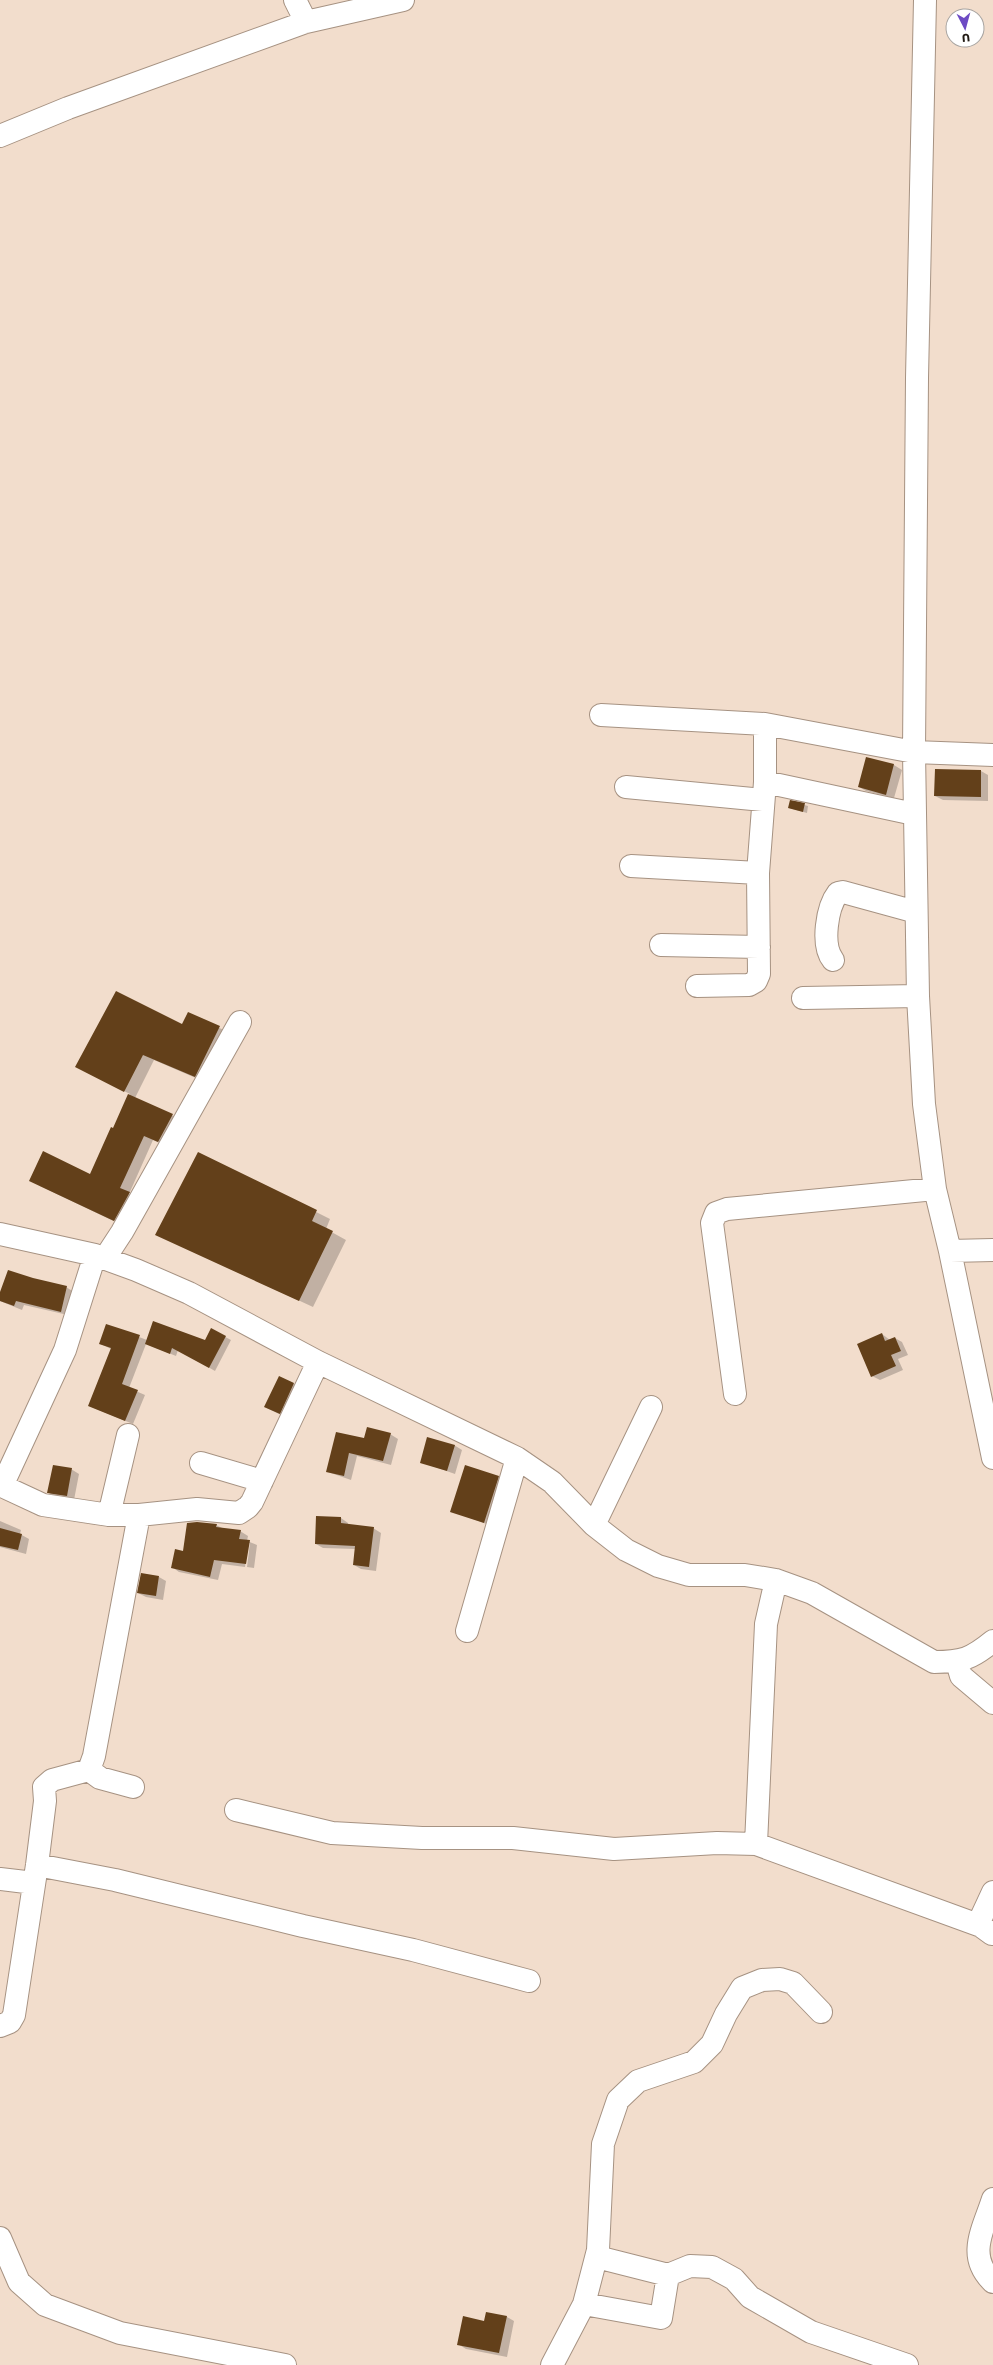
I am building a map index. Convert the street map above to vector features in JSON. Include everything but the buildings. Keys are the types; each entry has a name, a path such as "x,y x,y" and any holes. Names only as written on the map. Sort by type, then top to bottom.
{"street":[{"path":"295,0 306,22"},
{"path":"0,136 68,108 306,22 403,0"},
{"path":"925,0 917,370 914,752 918,996 924,1104 935,1189 950,1251 993,1458"},
{"path":"601,715 765,724 914,752 993,755"},
{"path":"698,986 750,985 756,981 759,974 758,872 764,791 765,724"},
{"path":"626,787 764,791 914,814"},
{"path":"631,866 758,872"},
{"path":"833,960 828,954 827,918 832,900 838,893 843,892 916,912"},
{"path":"661,945 759,947"},
{"path":"803,998 918,996"},
{"path":"240,1022 122,1232 100,1256 65,1350 1,1485 43,1505 109,1514 139,1515 197,1509 239,1513 248,1508 318,1362"},
{"path":"735,1394 712,1224 716,1213 727,1209 935,1189"},
{"path":"0,1234 100,1256 189,1293 318,1362 517,1458 552,1482 594,1525 626,1550 658,1566 689,1575 745,1575 776,1580 812,1593 934,1662 957,1662 978,1654 993,1641"},
{"path":"950,1251 993,1250"},
{"path":"594,1525 651,1407"},
{"path":"109,1514 128,1435"},
{"path":"467,1631 517,1458"},
{"path":"201,1463 262,1481"},
{"path":"89,1770 94,1756 139,1515"},
{"path":"756,1844 766,1624 776,1580"},
{"path":"957,1662 961,1676 993,1703"},
{"path":"89,1770 100,1778 133,1787"},
{"path":"0,2026 10,2022 14,2015 36,1874 45,1801 44,1787 52,1780 89,1770"},
{"path":"236,1810 332,1833 422,1838 513,1838 614,1849 717,1843 756,1844 987,1930"},
{"path":"0,1879 36,1874 115,1880 303,1926 413,1950 529,1981"},
{"path":"987,1930 980,1920 993,1892"},
{"path":"552,2365 584,2304 597,2257 603,2144 618,2100 638,2081 694,2062 712,2044 726,2014 742,1988 762,1980 780,1979 793,1983 821,2012"},
{"path":"993,2199 977,2252 979,2265 993,2282"},
{"path":"0,2238 19,2282 45,2305 120,2333 285,2365"},
{"path":"597,2257 668,2275 690,2266 712,2267 734,2278 750,2297 811,2332 907,2365"},
{"path":"584,2304 661,2318 668,2275"}]}
